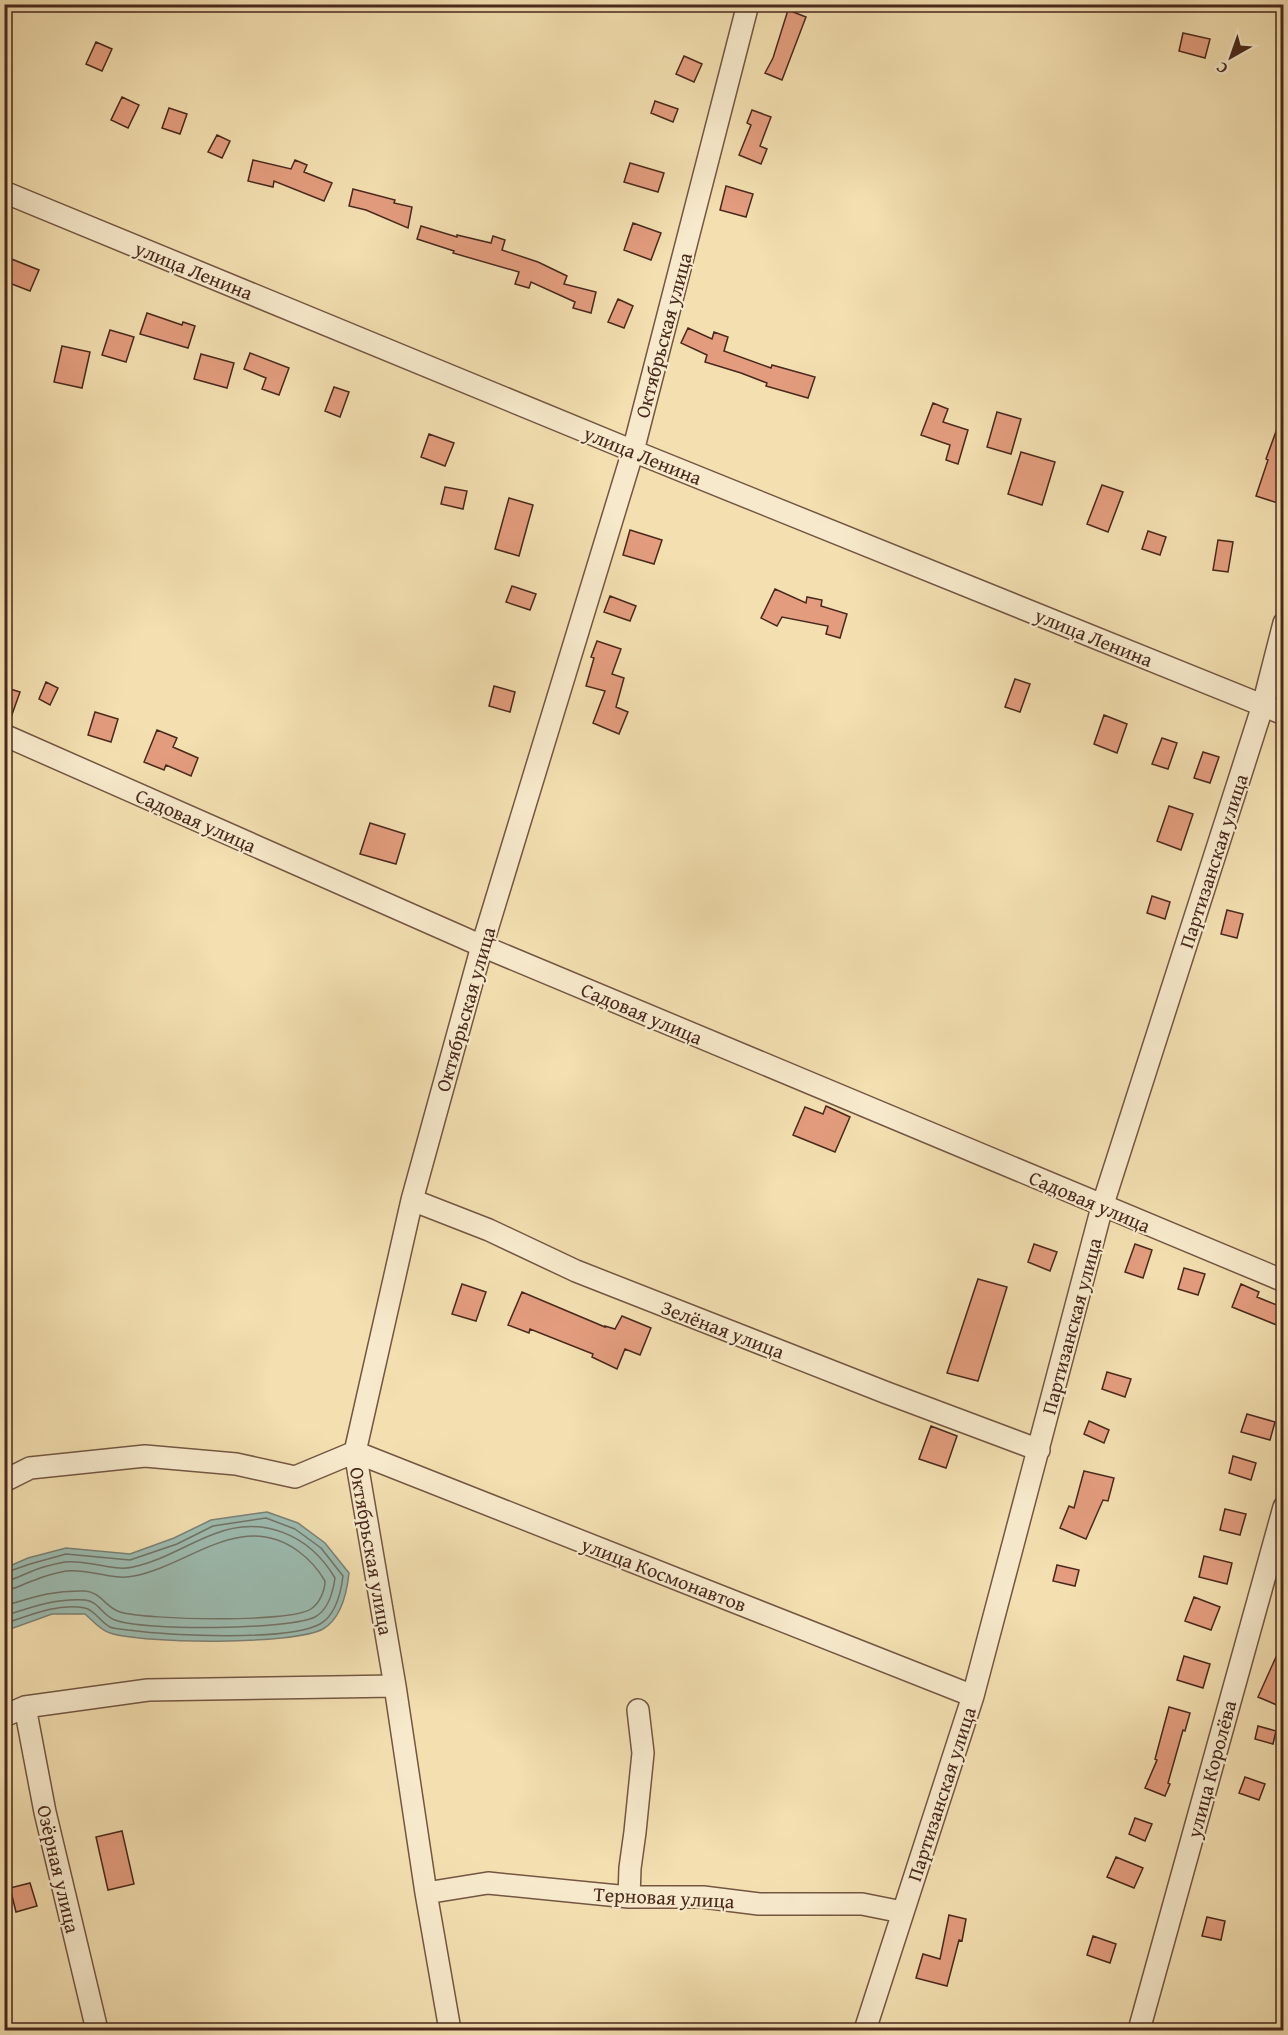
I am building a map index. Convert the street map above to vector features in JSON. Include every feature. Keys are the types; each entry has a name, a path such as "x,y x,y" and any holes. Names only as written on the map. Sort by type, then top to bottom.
{"street":[{"name":"Октябрьская улица","path":"450,2031 355,1452 412,1200 482,946 633,451 748,4"},
{"name":"улица Ленина","path":"4,192 633,451 1284,714"},
{"name":"Партизанская улица","path":"865,2031 974,1696 1102,1206 1263,705 1284,623"},
{"name":"Садовая улица","path":"4,735 482,946 1284,1281"},
{"name":"Зелёная улица","path":"412,1200 489,1230 587,1276 887,1394 1039,1450"},
{"path":"4,1481 30,1468 145,1456 236,1464 295,1477 355,1452"},
{"name":"улица Космонавтов","path":"355,1452 974,1696"},
{"name":"улица Королёва","path":"1139,2031 1284,1508"},
{"path":"4,1716 25,1707 148,1690 395,1686"},
{"name":"Озёрная улица","path":"25,1707 45,1812 97,2031"},
{"path":"629,1897 643,1752 638,1710"},
{"name":"Терновая улица","path":"426,1893 488,1883 629,1897 703,1897 759,1904 862,1904 902,1912"}],"water":[{"path":"267,1512 298,1523 325,1543 349,1573 345,1596 339,1611 323,1629 282,1638 184,1641 128,1637 107,1632 85,1614 52,1614 5,1631 5,1568 28,1558 66,1548 130,1554 174,1538 211,1520"}],"building":[{"path":"788,10 806,17 782,80 765,73 773,58"},
{"path":"1183,33 1210,39 1205,58 1179,51"},
{"path":"96,42 112,49 102,71 86,64"},
{"path":"684,56 702,64 694,82 676,74"},
{"path":"122,97 139,105 128,128 111,120"},
{"path":"655,101 678,109 673,122 651,113"},
{"path":"169,108 187,114 180,134 162,128"},
{"path":"752,110 771,117 760,146 767,149 761,164 739,155 751,125 747,123"},
{"path":"217,135 230,141 222,158 208,152"},
{"path":"253,160 291,169 295,160 307,165 304,172 332,183 324,201 274,181 273,187 248,181"},
{"path":"630,163 664,173 658,192 624,182"},
{"path":"726,186 753,194 746,217 720,210"},
{"path":"353,189 412,207 408,228 366,210 349,206"},
{"path":"633,223 661,233 651,260 624,250"},
{"path":"421,226 457,237 457,235 491,243 493,236 505,240 502,250 538,262 567,276 564,284 596,292 591,313 573,308 575,302 531,282 529,288 515,284 519,272 453,253 454,251 417,239"},
{"path":"4,256 39,270 30,291 4,281"},
{"path":"618,299 633,306 624,328 608,322"},
{"path":"147,313 182,325 183,322 195,326 188,348 140,334"},
{"path":"688,328 712,339 714,332 728,337 724,351 771,368 772,365 815,377 808,398 766,386 767,383 705,362 707,355 681,343"},
{"path":"110,330 134,337 126,362 102,355"},
{"path":"62,346 90,352 82,388 54,382"},
{"path":"250,353 289,368 279,395 262,389 266,378 244,369"},
{"path":"201,354 234,363 227,388 194,379"},
{"path":"334,387 349,392 340,417 325,411"},
{"path":"933,403 948,409 943,422 968,430 958,464 946,460 950,445 921,435"},
{"path":"997,412 1021,419 1011,454 987,447"},
{"path":"1282,415 1284,415 1284,505 1256,496"},
{"path":"429,434 454,443 445,466 421,457"},
{"path":"1021,452 1055,462 1042,505 1008,494"},
{"path":"1102,485 1123,492 1108,532 1087,524"},
{"path":"445,487 467,491 463,509 441,504"},
{"path":"509,498 533,505 519,556 495,549"},
{"path":"630,530 662,540 654,564 623,555"},
{"path":"1148,531 1166,537 1160,555 1142,549"},
{"path":"1218,540 1233,542 1228,572 1213,570"},
{"path":"512,586 536,594 530,610 506,602"},
{"path":"775,589 806,603 807,597 822,600 821,606 847,614 840,638 826,634 828,626 782,617 777,626 761,618"},
{"path":"610,596 636,606 630,621 604,612"},
{"path":"597,641 621,649 612,674 624,678 616,707 628,712 619,734 593,723 605,691 586,686 594,658 591,657"},
{"path":"1015,679 1030,684 1020,712 1005,707"},
{"path":"46,682 58,688 50,705 39,699"},
{"path":"494,686 515,692 510,712 489,706"},
{"path":"4,687 20,692 9,723 4,723"},
{"path":"95,712 118,719 111,742 88,735"},
{"path":"1104,715 1127,724 1117,753 1094,744"},
{"path":"157,730 177,738 173,747 198,758 191,776 166,765 164,770 144,762"},
{"path":"1162,738 1177,743 1168,769 1152,764"},
{"path":"1203,752 1219,757 1210,783 1194,778"},
{"path":"1169,806 1193,814 1181,850 1157,841"},
{"path":"370,823 405,834 396,864 360,854"},
{"path":"1152,896 1170,902 1165,919 1147,913"},
{"path":"1227,910 1243,914 1237,938 1221,934"},
{"path":"826,1106 850,1117 835,1152 793,1135 805,1107 823,1114"},
{"path":"1034,1244 1057,1252 1050,1271 1028,1262"},
{"path":"1135,1244 1152,1250 1143,1278 1125,1272"},
{"path":"1184,1268 1205,1274 1198,1295 1178,1289"},
{"path":"978,1279 1007,1287 978,1381 947,1373"},
{"path":"462,1284 486,1292 476,1321 452,1314"},
{"path":"1241,1284 1259,1292 1257,1297 1284,1308 1284,1328 1232,1307"},
{"path":"522,1292 605,1327 615,1329 622,1316 651,1328 640,1355 625,1349 617,1369 592,1357 593,1354 530,1329 529,1333 508,1325"},
{"path":"1107,1372 1131,1379 1125,1397 1102,1389"},
{"path":"1247,1414 1275,1422 1270,1440 1241,1432"},
{"path":"1089,1421 1109,1430 1104,1443 1084,1434"},
{"path":"931,1426 957,1436 946,1468 919,1459"},
{"path":"1233,1456 1256,1463 1251,1480 1229,1473"},
{"path":"1084,1471 1114,1478 1108,1501 1103,1500 1086,1539 1060,1528 1069,1506 1074,1508"},
{"path":"1225,1509 1246,1514 1240,1535 1220,1530"},
{"path":"1204,1556 1232,1563 1227,1584 1199,1577"},
{"path":"1057,1565 1079,1570 1075,1586 1053,1581"},
{"path":"1194,1597 1220,1607 1211,1630 1185,1621"},
{"path":"1284,1639 1284,1708 1258,1697"},
{"path":"1184,1656 1210,1664 1203,1688 1177,1680"},
{"path":"1169,1707 1190,1713 1165,1796 1145,1788 1157,1760 1155,1759"},
{"path":"1258,1726 1276,1731 1273,1744 1255,1739"},
{"path":"1245,1777 1265,1784 1259,1800 1239,1793"},
{"path":"1135,1818 1152,1824 1145,1841 1129,1834"},
{"path":"122,1831 134,1884 108,1890 96,1837"},
{"path":"1116,1857 1143,1868 1134,1888 1107,1877"},
{"path":"30,1883 37,1906 16,1912 10,1888"},
{"path":"949,1915 966,1919 962,1941 959,1940 947,1986 916,1978 923,1954 940,1959"},
{"path":"1207,1917 1225,1921 1221,1940 1202,1936"},
{"path":"1093,1936 1116,1944 1110,1963 1087,1955"}]}
